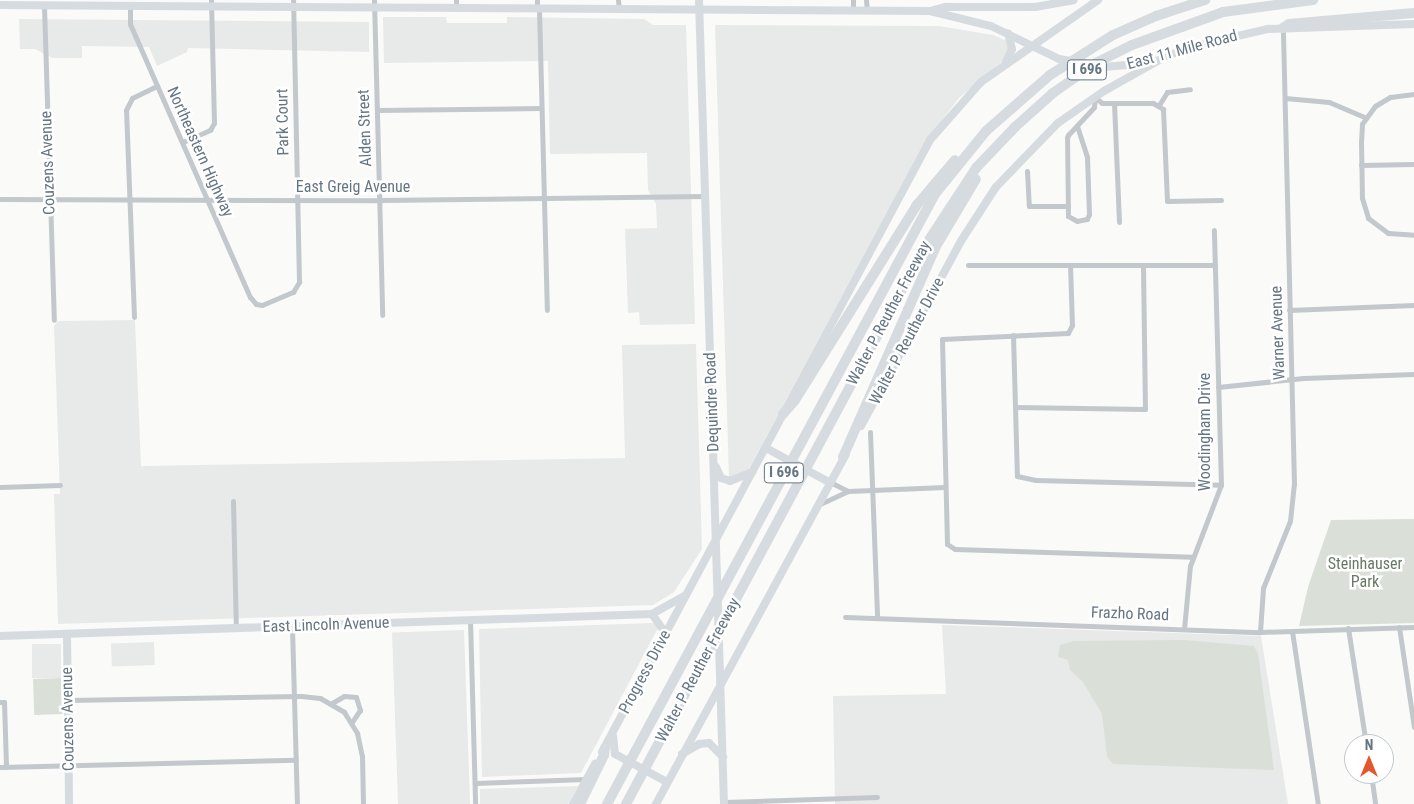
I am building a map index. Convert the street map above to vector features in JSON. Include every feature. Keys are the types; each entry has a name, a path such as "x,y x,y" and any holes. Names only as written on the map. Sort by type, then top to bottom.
{"highway":[{"name":"Walter P Reuther Freeway","path":"607,804 918,223 970,149 1033,88 1088,50 1156,16 1205,0"},
{"name":"Walter P Reuther Freeway","path":"626,804 931,236 963,186 1005,136 1039,104 1076,77 1152,36 1223,12 1313,0"},
{"path":"1283,28 1289,24 1414,13"},
{"path":"843,457 935,248 1005,136"},
{"path":"783,414 796,400 916,206 949,164 970,149"},
{"path":"580,804 604,754 605,748"}],"main road":[{"name":"Dequindre Road","path":"699,0 724,803"},
{"name":"East 11 Mile Road","path":"0,5 375,4 456,9 930,11 945,7 1036,7 1073,0"},
{"path":"717,540 930,140 963,99 1005,63 1098,0"},
{"name":"East 11 Mile Road","path":"930,11 1008,33 1049,54 1083,65 1114,68 1161,59 1224,38 1283,28 1414,24"},
{"path":"1005,63 1012,49 1008,33"},
{"path":"1048,34 1046,47 1049,54"},
{"name":"Walter P Reuther Drive","path":"656,804 681,754 982,206 1035,144 1095,97 1161,59"},
{"path":"766,448 830,482"},
{"path":"714,461 719,475 727,481 740,480 754,470"},
{"name":"Progress Drive","path":"573,804 614,732 717,540"},
{"name":"East Lincoln Avenue","path":"0,636 652,614 686,596"},
{"path":"652,614 659,620 666,634"},
{"name":"Couzens Avenue","path":"67,634 69,804"},
{"path":"614,732 612,746 618,756 667,782"},
{"path":"681,754 699,744 709,743 723,757"}],"street":[{"path":"456,0 456,9"},
{"path":"536,0 538,9 547,310"},
{"path":"618,0 619,10"},
{"path":"853,0 853,11"},
{"path":"866,0 867,11"},
{"path":"183,142 210,130 214,123 211,3"},
{"name":"Park Court","path":"256,304 267,303 297,288 300,275 293,4"},
{"name":"Alden Street","path":"375,4 382,315"},
{"name":"Couzens Avenue","path":"44,6 54,320"},
{"name":"Northeastern Highway","path":"130,6 130,24 207,199 256,304"},
{"name":"Warner Avenue","path":"1260,632 1264,588 1292,512 1292,380 1283,28"},
{"path":"134,317 127,105 132,98 157,86"},
{"path":"1159,105 1167,92 1190,89"},
{"path":"1414,94 1390,97 1375,106 1365,117 1361,132 1362,198 1372,224 1388,233 1414,235"},
{"path":"1095,97 1102,103 1159,105"},
{"path":"1078,126 1087,157 1089,214 1087,219 1072,220 1068,216 1067,138 1094,107 1095,97"},
{"path":"1285,98 1329,102 1365,117"},
{"path":"1114,103 1119,222"},
{"path":"1159,105 1165,116 1167,201 1221,200"},
{"path":"377,110 541,108"},
{"path":"1361,165 1414,164"},
{"path":"1027,171 1029,206 1068,206"},
{"name":"East Greig Avenue","path":"0,199 50,197 380,200 705,196"},
{"name":"Woodingham Drive","path":"1184,628 1185,593 1192,557 1221,486 1214,230"},
{"path":"968,264 1215,265"},
{"path":"1070,264 1072,325 1068,333 944,338 941,349 947,544 955,549 1192,557"},
{"path":"1015,407 1145,409 1143,265"},
{"path":"1289,310 1414,304"},
{"path":"1013,335 1018,476 1036,480 1221,486"},
{"path":"1218,387 1292,380 1414,374"},
{"path":"870,432 877,618"},
{"path":"830,482 848,491"},
{"path":"0,487 60,485"},
{"path":"815,509 831,497 848,491 945,488"},
{"path":"233,501 236,629"},
{"name":"Frazho Road","path":"845,617 1260,632 1414,627"},
{"path":"470,620 476,804"},
{"path":"292,626 297,804"},
{"path":"1399,627 1414,727"},
{"path":"1348,628 1364,734"},
{"path":"1292,631 1318,804"},
{"path":"332,703 344,696 356,698 360,710 352,722"},
{"path":"68,700 315,697 332,703 352,722 361,748 363,804"},
{"path":"2,702 3,767 296,760"},
{"path":"476,783 586,779"},
{"path":"1372,784 1375,804"},
{"path":"724,803 877,798"}],"shaded area":[{"path":"383,17 446,17 447,23 507,23 507,17 644,19 653,25 686,25 695,324 640,325 639,312 628,313 625,229 657,228 656,204 648,190 647,153 550,154 548,61 384,63"},
{"path":"19,19 369,22 369,52 188,48 187,52 157,66 149,47 82,46 82,58 52,58 35,49 20,49"},
{"path":"715,25 939,26 993,35 1007,41 1009,49 1005,59 959,98 923,145 748,470 729,478"},
{"path":"135,320 141,466 625,458 622,345 696,344 702,549 674,592 653,605 58,624 54,494 60,494 54,326 58,321"},
{"path":"653,623 658,628 581,773 482,777 479,629"},
{"path":"942,625 1261,636 1288,804 835,804 833,696 946,694"},
{"path":"464,630 470,804 398,804 392,633"},
{"path":"154,642 155,665 112,666 111,644"},
{"path":"32,644 61,644 61,678 32,678"},
{"path":"578,786 568,804 480,804 480,789"}],"green space":[{"name":"Steinhauser Park","path":"1414,519 1414,623 1299,626 1308,587 1331,520"},
{"path":"1184,640 1254,646 1258,654 1274,770 1113,764 1107,756 1102,714 1083,682 1070,670 1068,660 1058,657 1060,645 1074,641"},
{"path":"61,678 62,714 34,715 33,679"}]}
